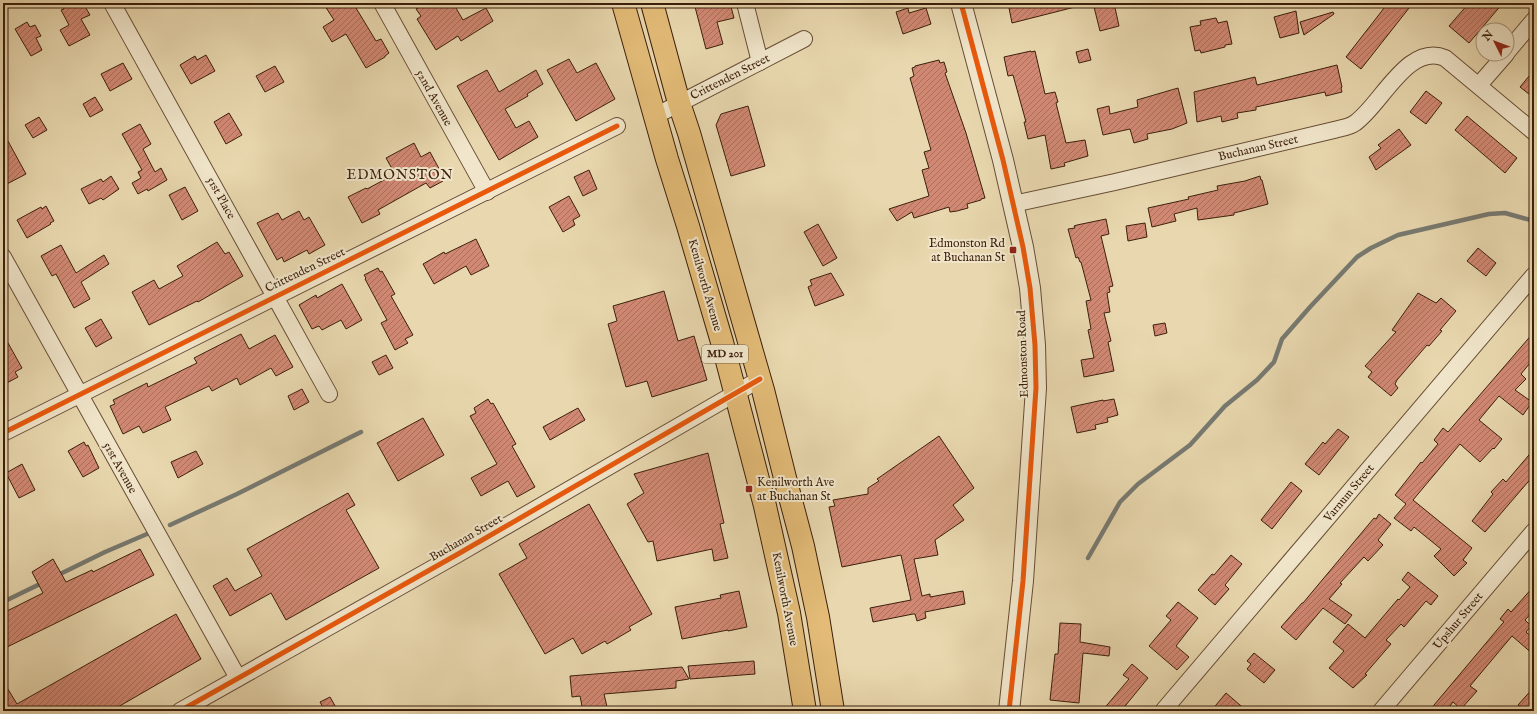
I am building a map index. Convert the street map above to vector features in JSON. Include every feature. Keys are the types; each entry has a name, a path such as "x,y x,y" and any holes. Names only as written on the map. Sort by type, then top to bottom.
{"main road":[{"name":"Kenilworth Avenue","path":"623,3 722,342 775,547 789,613 804,711"},
{"name":"MD 201","path":"652,3 679,104 689,133 760,379 803,546 818,616 832,711"}],"street":[{"name":"51st Place","path":"112,3 329,394"},
{"name":"52nd Avenue","path":"382,3 487,192"},
{"path":"745,3 760,62"},
{"name":"Edmonston Road","path":"961,3 1003,160 1023,247 1030,288 1035,345 1036,388 1024,581 1010,711"},
{"path":"1515,42 1534,20"},
{"name":"Crittenden Street","path":"655,116 804,39"},
{"name":"Buchanan Street","path":"1013,204 1115,182 1354,124 1368,111 1401,72 1421,57 1430,55 1439,55 1446,58 1534,132"},
{"path":"1475,82 1496,62"},
{"name":"Crittenden Street","path":"3,433 617,126"},
{"name":"51st Avenue","path":"3,257 238,678"},
{"name":"Varnum Street","path":"1163,711 1534,275"},
{"name":"Buchanan Street","path":"180,711 458,554 760,379"},
{"name":"Upshur Street","path":"1382,711 1534,531"}],"building":[{"path":"61,3 83,3 90,15 81,19 90,35 69,46 60,30 69,25 61,10 64,9"},
{"path":"323,3 353,3 376,41 381,39 389,53 366,68 346,34 332,42 323,27 334,20"},
{"path":"427,3 453,3 463,20 486,8 493,21 461,41 458,36 436,50 417,19 421,16 416,9"},
{"path":"694,3 730,3 734,18 717,22 723,44 706,49"},
{"path":"1008,3 1074,3 1075,7 1012,23"},
{"path":"1093,3 1114,3 1119,26 1100,31"},
{"path":"1388,3 1413,3 1361,69 1346,57"},
{"path":"1469,3 1503,3 1487,22 1475,22 1475,36 1469,43 1449,26"},
{"path":"908,8 909,13 926,8 931,24 903,34 896,12"},
{"path":"1296,11 1299,33 1280,38 1274,17"},
{"path":"1333,12 1334,14 1304,35 1300,22"},
{"path":"1216,18 1218,23 1227,21 1232,44 1201,53 1200,50 1195,51 1190,27 1201,25 1200,21"},
{"path":"27,22 30,27 35,25 41,36 36,38 42,50 31,56 15,29"},
{"path":"1088,49 1091,60 1079,63 1076,52"},
{"path":"1035,51 1045,94 1055,92 1058,102 1056,103 1066,143 1085,140 1088,156 1064,163 1065,166 1051,169 1045,135 1028,139 1024,122 1026,122 1013,75 1008,76 1004,57"},
{"path":"206,55 215,71 191,84 180,65 195,56 197,60"},
{"path":"569,59 577,73 596,63 615,99 576,121 547,70"},
{"path":"939,60 940,63 944,62 947,72 945,73 966,133 985,198 967,204 968,208 957,211 950,212 949,207 914,218 912,212 897,221 889,209 929,196 922,170 929,168 924,152 931,150 910,78 914,76 912,68 915,66"},
{"path":"123,63 132,79 110,91 101,74"},
{"path":"1337,65 1342,92 1326,96 1325,92 1256,107 1256,110 1237,113 1238,118 1222,122 1221,116 1197,122 1194,92 1255,77 1257,85"},
{"path":"275,66 284,82 265,92 256,76"},
{"path":"487,70 499,92 536,70 543,84 527,94 528,96 505,109 516,128 529,121 538,137 499,160 457,86"},
{"path":"1534,70 1534,98 1520,87"},
{"path":"1178,88 1187,123 1172,129 1147,134 1148,139 1134,143 1130,129 1103,135 1097,109 1109,106 1110,114 1138,107 1137,100"},
{"path":"1426,91 1442,103 1426,124 1410,112"},
{"path":"95,97 103,110 90,117 83,104"},
{"path":"748,106 765,166 731,176 716,125 721,114"},
{"path":"229,113 242,135 226,144 214,122"},
{"path":"1467,116 1517,158 1505,173 1455,130"},
{"path":"39,117 47,130 33,138 25,125"},
{"path":"140,124 151,144 143,149 155,172 161,168 167,180 148,191 147,189 138,194 132,183 141,178 138,172 142,170 122,134"},
{"path":"1399,129 1411,145 1376,170 1369,157 1381,148 1378,145"},
{"path":"3,132 26,174 3,186"},
{"path":"414,143 421,157 430,152 443,176 441,177 443,181 430,188 426,183 378,210 380,214 362,223 348,197 395,174 386,158"},
{"path":"589,170 597,189 583,196 574,177"},
{"path":"111,176 119,189 103,200 101,198 89,204 81,189 101,179 103,182"},
{"path":"1260,176 1268,204 1234,213 1234,215 1198,220 1197,208 1174,214 1176,221 1152,227 1148,208 1189,199 1188,197 1218,190 1217,186 1245,181"},
{"path":"185,187 198,211 182,220 169,195"},
{"path":"569,196 580,216 573,220 575,225 563,232 549,207"},
{"path":"46,206 54,221 27,238 17,220 41,207 42,209"},
{"path":"299,211 304,220 309,217 325,245 309,254 307,250 284,262 282,257 277,260 257,223 278,213 282,220"},
{"path":"1106,219 1109,234 1101,236 1113,286 1109,287 1110,292 1107,293 1110,312 1104,313 1111,341 1108,342 1114,371 1084,377 1081,360 1094,358 1088,330 1091,329 1086,301 1091,300 1081,262 1078,257 1076,258 1068,229 1075,228 1074,226 1077,225"},
{"path":"1145,223 1147,237 1128,241 1126,226"},
{"path":"818,224 837,258 823,266 804,232"},
{"path":"476,239 489,266 471,275 466,266 434,284 423,264 444,252 445,254"},
{"path":"217,242 225,254 229,252 243,276 198,302 197,301 149,325 132,292 154,280 159,289 183,276 177,266"},
{"path":"61,245 76,273 104,255 109,264 81,282 90,299 74,308 56,274 52,276 41,256"},
{"path":"1478,248 1496,263 1486,276 1467,261"},
{"path":"378,268 380,272 382,271 395,294 391,296 413,335 405,339 408,343 395,350 381,323 387,320 364,275"},
{"path":"831,273 844,295 815,306 808,287 812,285 810,280"},
{"path":"342,284 362,320 346,329 341,320 322,330 319,326 312,329 299,305 316,295 317,298"},
{"path":"664,291 678,341 694,336 707,380 652,397 647,381 626,387 608,324 617,321 613,306"},
{"path":"1418,293 1436,303 1441,298 1456,311 1440,330 1442,331 1429,346 1427,345 1397,380 1395,384 1398,388 1391,396 1368,377 1372,372 1365,366 1396,332 1392,330"},
{"path":"101,319 112,338 96,347 85,328"},
{"path":"1165,323 1167,333 1155,336 1153,325"},
{"path":"1534,332 1534,358 1521,374 1526,379 1515,390 1532,402 1523,415 1499,396 1479,420 1502,439 1494,449 1493,448 1480,462 1460,444 1413,500 1472,548 1463,560 1467,563 1454,576 1434,556 1441,549 1414,527 1411,531 1394,518 1406,504 1395,495 1421,462 1422,463 1438,444 1434,440 1443,428 1448,432"},
{"path":"3,334 22,368 15,372 18,377 3,385"},
{"path":"241,334 249,349 275,335 293,367 276,376 271,368 240,385 237,378 212,391 209,386 165,407 171,420 143,433 139,426 123,434 110,406 115,404 113,400 147,383 148,387 197,363 194,358"},
{"path":"386,355 393,368 379,375 372,362"},
{"path":"302,389 309,402 294,410 288,396"},
{"path":"488,399 491,404 493,403 516,444 512,446 535,487 517,497 508,481 481,496 471,478 497,464 470,416 476,413 474,408"},
{"path":"1114,399 1118,415 1107,418 1108,422 1095,425 1096,429 1077,433 1071,407"},
{"path":"578,408 585,420 550,440 543,427"},
{"path":"423,418 444,455 398,481 377,443"},
{"path":"1338,429 1349,437 1319,475 1305,464 1323,442 1325,444"},
{"path":"939,436 974,488 953,505 964,520 935,540 938,555 914,559 922,596 930,594 930,597 963,591 965,604 925,612 926,618 917,621 915,614 913,614 873,622 870,608 911,600 901,555 842,567 829,507 835,506 833,500 868,494 868,488 879,481 877,479"},
{"path":"84,442 86,446 88,445 99,468 83,477 68,451"},
{"path":"1534,449 1534,475 1485,532 1472,521 1493,494 1491,492 1503,479 1506,482"},
{"path":"196,451 203,464 178,478 171,462"},
{"path":"708,453 724,523 720,524 728,558 714,561 712,549 657,561 653,541 648,542 627,504 644,493 634,474"},
{"path":"22,464 35,490 19,498 6,473"},
{"path":"1291,482 1302,491 1272,529 1261,520"},
{"path":"348,493 355,505 346,510 379,568 286,620 271,593 230,616 213,586 227,578 235,591 262,576 247,549"},
{"path":"589,504 652,614 629,627 631,630 607,644 605,641 582,654 573,638 545,654 499,574 527,558 519,544"},
{"path":"1379,514 1391,524 1378,540 1383,545 1368,561 1364,557 1340,583 1342,584 1329,599 1352,615 1345,624 1323,608 1296,640 1281,627"},
{"path":"140,549 154,575 3,649 3,613 43,593 32,572 53,559 66,582 92,570 93,572"},
{"path":"1231,555 1242,564 1225,585 1229,589 1215,605 1198,590 1212,574 1214,575"},
{"path":"1408,572 1438,596 1431,605 1426,601 1404,627 1401,624 1386,640 1391,644 1365,674 1367,675 1353,688 1329,668 1344,651 1333,642 1348,624 1365,638 1410,587 1402,580"},
{"path":"1534,586 1534,610 1525,620 1531,626 1526,632 1534,639 1534,655 1512,636 1470,686 1477,691 1461,709 1453,702 1446,711 1429,711 1504,622 1500,619 1508,609 1511,612"},
{"path":"739,591 747,627 682,639 675,607 721,598 720,595"},
{"path":"1178,602 1198,618 1176,646 1189,657 1177,670 1149,646 1171,620 1166,616"},
{"path":"176,614 201,659 111,711 3,711 3,681 17,704"},
{"path":"1060,623 1081,624 1080,642 1110,647 1109,656 1083,653 1079,703 1050,700 1055,654 1058,654"},
{"path":"1254,653 1275,670 1264,683 1247,669 1251,664 1247,661"},
{"path":"754,661 755,674 690,679 688,666"},
{"path":"1132,664 1148,678 1121,711 1102,711 1129,679 1123,675"},
{"path":"682,667 689,679 676,681 676,688 604,694 608,711 583,711 580,696 572,697 570,676"},
{"path":"1534,687 1534,711 1526,711 1518,705"},
{"path":"1226,693 1247,711 1211,711"},
{"path":"330,697 338,711 325,711 320,702"}],"waterway":[{"path":"1088,558 1120,502 1138,484 1190,445 1225,406 1257,380 1274,362 1282,339 1357,257 1371,248 1398,235 1489,214 1505,213 1534,221"},
{"path":"170,525 237,494 361,432"},
{"path":"56,576 105,552 147,534"},
{"path":"3,602 44,582"}],"cycle path":[{"path":"961,3 1003,160 1023,247 1030,288 1035,345 1036,388 1023,581 1009,711"},
{"path":"3,433 617,126"},
{"path":"180,711 458,554 760,379"}],"place":[{"name":"Edmonston Rd at Buchanan St","path":"1013,250"},
{"name":"Kenilworth Ave at Buchanan St","path":"749,489"}],"district":[{"name":"EDMONSTON","path":"400,175"}]}
